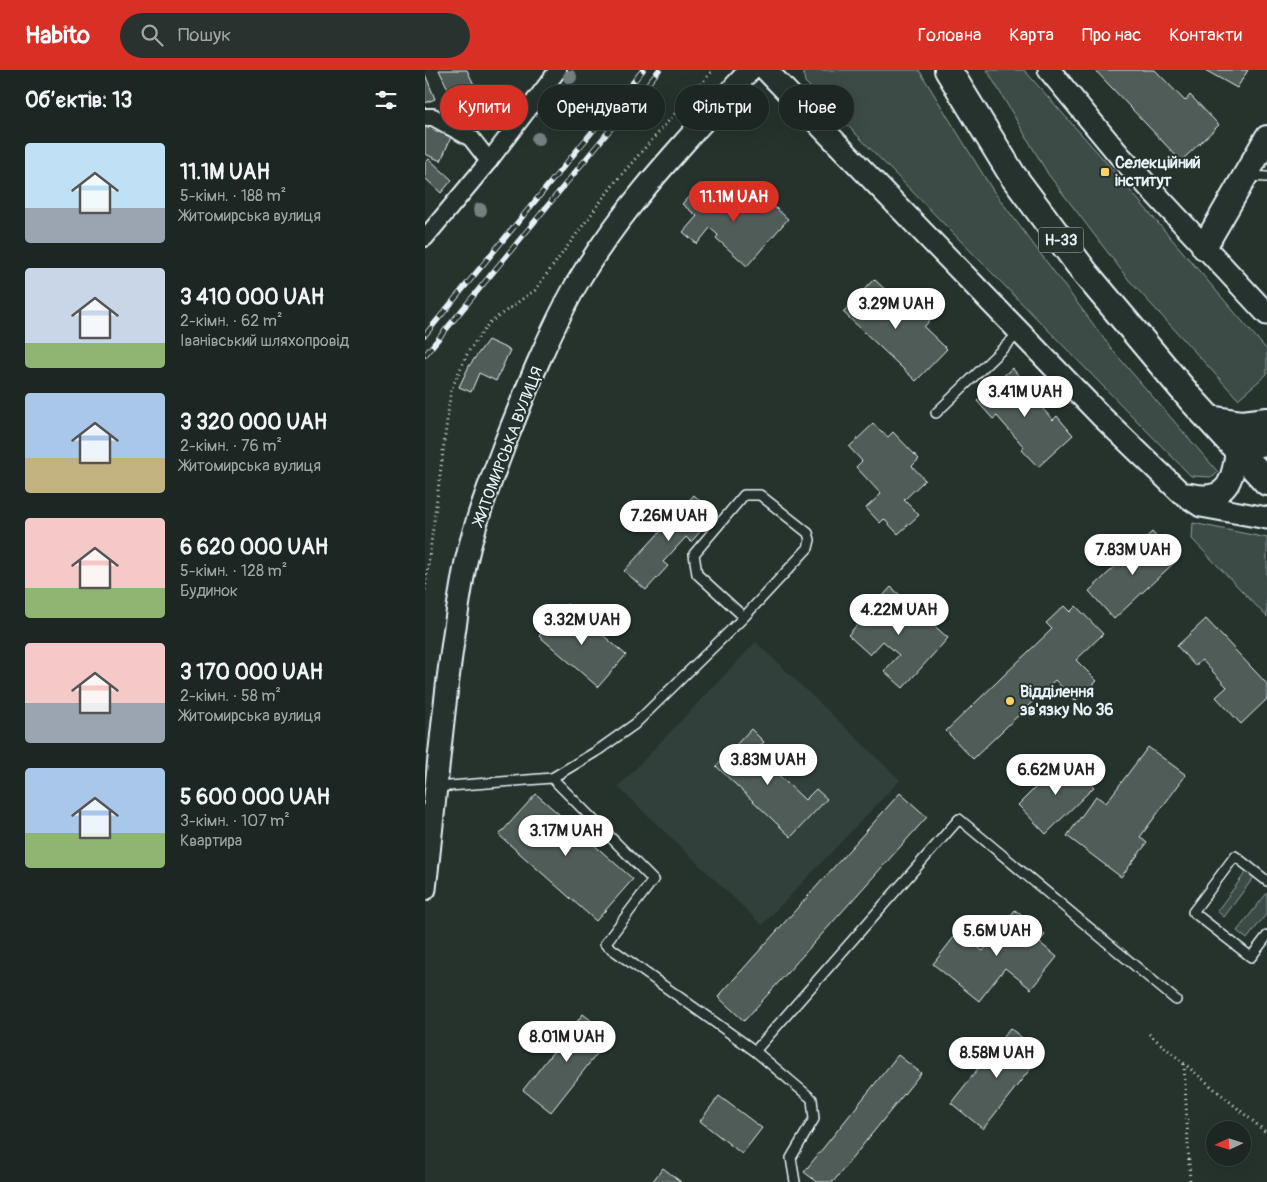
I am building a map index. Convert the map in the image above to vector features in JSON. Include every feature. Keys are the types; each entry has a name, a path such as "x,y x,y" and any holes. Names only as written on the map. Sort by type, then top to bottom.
{"main road":[{"name":"Н-33","path":"948,70 1013,176 1086,274 1191,399 1237,447 1267,482"},
{"path":"1204,246 1256,176 1267,138"},
{"path":"1210,419 1242,424 1267,421"},
{"path":"1237,447 1267,443"}],"street":[{"path":"425,238 489,161 558,70"},
{"name":"ЖИТОМИРСЬКА ВУЛИЦЯ","path":"425,889 463,575 484,499 519,406 576,286 612,231 652,180 751,70"},
{"path":"766,70 1101,416 1180,492 1201,506 1267,518"},
{"path":"1049,70 1120,156 1267,314"},
{"path":"425,116 433,117 471,138 489,161"},
{"path":"1180,492 1204,496 1215,495 1223,490 1230,482 1235,470 1237,447"}],"lane":[{"path":"936,413 1020,332"},
{"path":"436,787 552,778 597,752 635,724 744,617 808,548 810,540 808,533 760,495 744,496 695,554 694,564 697,574 744,617"},
{"path":"552,778 653,880 605,944 755,1051 812,1099 814,1119 791,1158 795,1182"},
{"path":"755,1051 959,819 1176,1000"},
{"path":"1267,881 1235,856 1193,912 1251,957 1267,936"}],"path":[{"path":"425,590 451,390 468,352 489,323 535,290 616,181 713,70"},
{"path":"1149,1034 1267,1133"},
{"path":"1184,1064 1190,1182"}],"shaded area":[{"path":"803,70 919,70 992,189 1114,352 1218,472 1213,477 1191,476 852,130 854,130 854,85 808,85 805,82"},
{"path":"987,70 1024,70 1267,350 1267,374 1238,399 1128,279 1048,174"},
{"path":"1193,523 1267,538 1267,617 1192,539"},
{"path":"756,642 900,780 762,925 618,787"},
{"path":"1246,872 1254,877 1224,917 1217,911"},
{"path":"1267,893 1267,913 1247,939 1237,931"}],"building":[{"path":"439,70 467,70 474,85 446,85"},
{"path":"1095,70 1155,70 1185,101 1190,95 1219,125 1181,161"},
{"path":"1205,70 1248,70 1237,88"},
{"path":"425,74 435,99 425,103"},
{"path":"425,127 451,137 441,161 425,154"},
{"path":"429,159 452,180 441,193 425,178 425,163"},
{"path":"700,184 735,214 756,190 788,219 747,266 716,238 718,235 710,228 697,244 683,232 697,216 682,204"},
{"path":"874,279 909,312 915,306 930,320 924,327 947,349 916,381 843,312"},
{"path":"488,340 510,350 496,381 479,373 471,392 459,387 469,366"},
{"path":"1012,368 1026,384 1023,387 1053,420 1057,416 1073,435 1038,467 1021,449 1024,447 997,416 993,419 977,401"},
{"path":"873,424 888,437 893,432 919,459 912,466 925,480 904,500 919,515 898,534 884,519 880,523 866,508 881,494 856,467 862,461 849,447"},
{"path":"694,495 715,515 691,542 686,537 663,562 668,566 646,590 624,571"},
{"path":"1152,532 1177,560 1114,619 1089,591"},
{"path":"891,587 948,638 903,688 884,671 899,655 883,641 870,655 848,635"},
{"path":"567,604 626,655 598,687 539,636"},
{"path":"1064,606 1070,612 1076,606 1103,634 1076,660 1097,681 1075,701 1055,680 973,759 946,731 1052,629 1046,623"},
{"path":"1206,619 1267,684 1267,699 1241,724 1216,697 1227,687 1202,660 1195,666 1177,646"},
{"path":"751,729 764,742 754,752 805,800 816,789 827,799 791,837 716,766"},
{"path":"1148,747 1186,775 1140,837 1147,843 1121,877 1067,836 1096,796 1106,803"},
{"path":"1065,758 1094,787 1046,834 1018,805"},
{"path":"900,793 927,817 744,1021 718,997"},
{"path":"536,794 633,879 596,921 499,835"},
{"path":"1015,910 1045,935 1039,942 1057,957 1031,989 1005,968 979,1001 933,964 958,932 983,951"},
{"path":"583,1014 611,1036 551,1112 523,1090"},
{"path":"1010,1028 1042,1054 983,1129 951,1103"},
{"path":"898,1055 921,1073 833,1182 817,1182 804,1172"},
{"path":"719,1096 762,1128 742,1154 700,1121"},
{"path":"663,1168 681,1182 652,1182"}],"railway":[{"path":"425,335 643,70"},
{"path":"425,355 659,70"}],"place":[{"name":"Селекційний інститут","path":"1105,172"},
{"name":"Відділення зв'язку № 36","path":"1010,701"}]}
